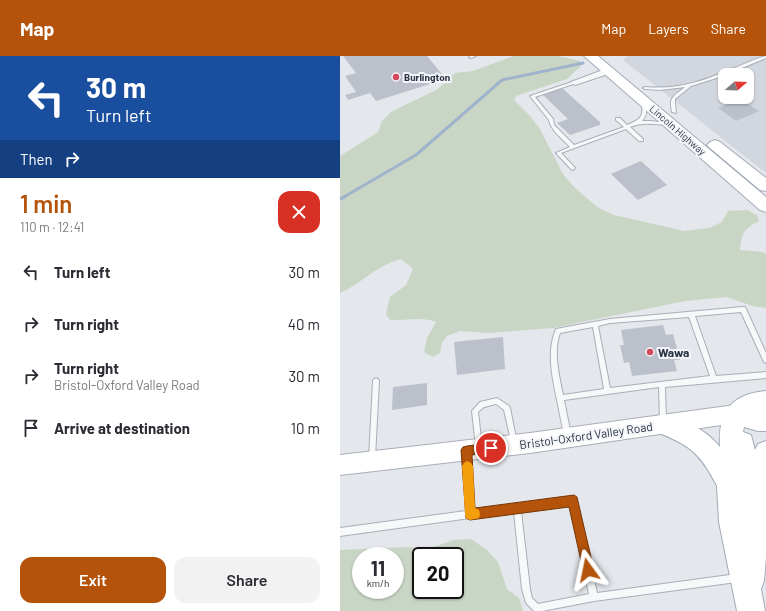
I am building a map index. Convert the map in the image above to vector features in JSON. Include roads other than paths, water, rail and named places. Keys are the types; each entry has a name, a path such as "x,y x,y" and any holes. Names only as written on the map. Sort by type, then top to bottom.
{"main road":[{"name":"Lincoln Highway","path":"599,60 644,94 673,119 766,206"},
{"name":"Lincoln Highway","path":"673,119 766,186"},
{"path":"748,595 731,522 729,486 733,462 731,434 735,414 751,402 766,401"},
{"name":"Bristol-Oxford Valley Road","path":"340,465 569,438 735,414"},
{"path":"735,414 758,421 766,421"},
{"path":"735,414 742,435 744,464 754,496 756,525 748,595"},
{"path":"662,424 681,429 693,435 705,444 722,470 729,486"},
{"path":"754,496 759,467 766,452"}],"street":[{"path":"575,82 599,60"}],"lane":[{"path":"637,124 644,117 644,94 689,86 766,57"},
{"path":"573,147 555,129 551,120 532,96 575,82"},
{"path":"573,168 558,153 637,124 673,119 671,102 673,98 689,86"},
{"path":"618,119 641,140"},
{"path":"569,438 552,355 554,337 558,331 610,321 743,309 766,360"},
{"path":"691,314 714,378"},
{"path":"595,324 607,390"},
{"path":"561,398 607,390 714,378 766,375"},
{"path":"372,462 376,382"},
{"path":"662,385 662,424"},
{"path":"470,514 475,411 482,404 497,401 507,408 514,445"},
{"path":"340,532 574,501 594,597"},
{"path":"517,508 522,566 529,600 537,608 594,597 748,595"}],"waterway":[{"path":"342,198 416,155 502,80 583,63"}],"place":[{"name":"Burlington","path":"396,77"},
{"name":"Wawa","path":"650,352"}]}
